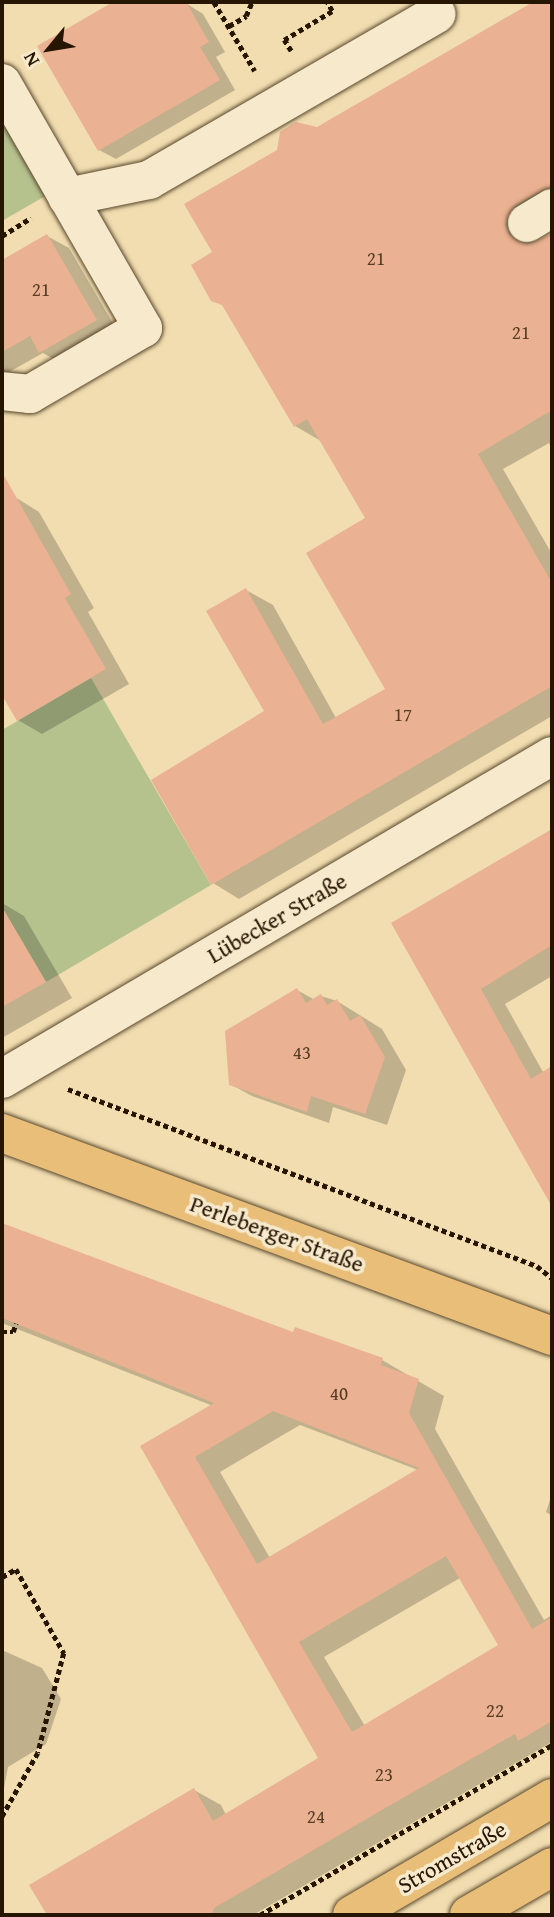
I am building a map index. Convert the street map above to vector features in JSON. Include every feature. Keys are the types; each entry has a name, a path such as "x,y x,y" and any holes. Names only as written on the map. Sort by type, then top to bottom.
{"main road":[{"name":"Perleberger Straße","path":"2,1133 552,1336"},
{"name":"Stromstraße","path":"352,1915 552,1798"},
{"path":"470,1915 552,1867"}],"street":[{"path":"67,197 149,180 436,14"},
{"path":"2,83 143,328 30,394 2,391"},
{"name":"Lübecker Straße","path":"9,1075 552,756"}],"path":[{"path":"214,2 277,108"},
{"path":"229,26 246,16 252,2"},
{"path":"9,1075 537,1266 552,1278"},
{"path":"2,1332 13,1332 16,1323"},
{"path":"2,1577 16,1569 64,1653 38,1753 2,1817"},
{"path":"260,1915 552,1745"}],"green space":[{"path":"2,110 47,195 2,221"},
{"path":"91,678 211,885 46,982 2,907 2,730"}],"building":[{"path":"113,2 186,2 209,42 200,47 220,80 98,151 37,46"},
{"path":"533,2 552,2 552,186 515,205 505,224 509,235 527,245 552,233 552,410 478,454 552,583 552,686 211,885 151,780 264,711 206,611 246,588 323,724 385,689 306,553 365,518 307,419 294,427 222,305 211,301 191,265 212,252 184,204 277,150 280,132 296,122 317,127"},
{"path":"47,234 97,320 39,353 30,336 2,352 2,260"},
{"path":"2,472 71,594 65,598 106,669 17,721 2,695"},
{"path":"552,829 552,945 481,989 531,1079 552,1066 552,1207 391,923"},
{"path":"2,907 46,982 2,1007"},
{"path":"297,988 306,1003 321,994 327,1005 337,999 350,1021 360,1015 385,1057 365,1114 311,1096 307,1112 229,1085 225,1031"},
{"path":"2,1223 293,1332 295,1327 383,1358 381,1365 419,1379 409,1413 532,1629 552,1617 552,1721 518,1741 515,1734 387,1807 214,1908 212,1915 47,1915 29,1885 194,1788 213,1821 318,1758 140,1446 214,1403 2,1318","holes":["273,1411 419,1468 257,1564 195,1457","446,1556 498,1645 352,1732 299,1642"]}]}
